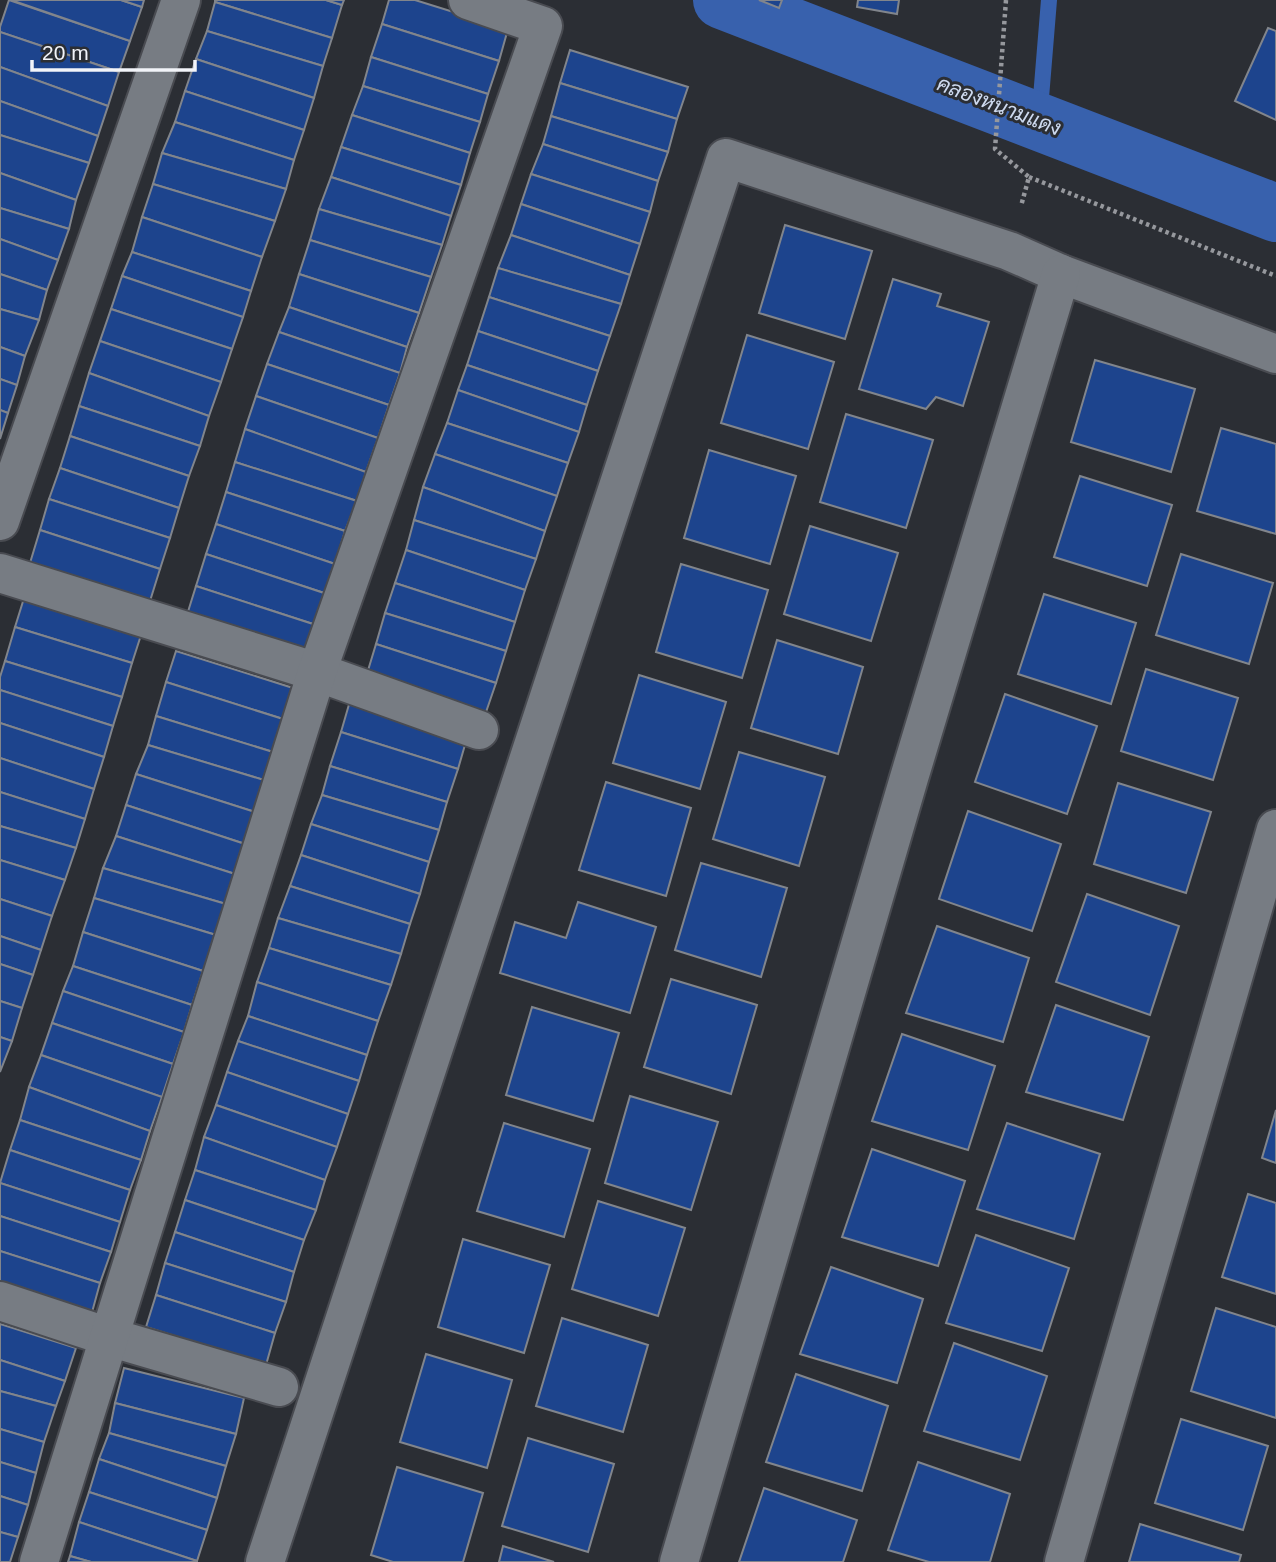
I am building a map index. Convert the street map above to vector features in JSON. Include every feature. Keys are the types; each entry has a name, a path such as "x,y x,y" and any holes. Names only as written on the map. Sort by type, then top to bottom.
{"street":[{"path":"0,521 181,0"},
{"path":"39,1562 317,672 543,26 468,0"},
{"path":"265,1562 726,158 1009,251 1061,274 1276,354"},
{"path":"679,1562 905,792 1061,274"},
{"path":"0,573 317,672 479,730"},
{"path":"1064,1562 1276,829"},
{"path":"0,1301 109,1337 279,1387"}],"path":[{"path":"1006,0 995,149 1028,177 1276,276"},
{"path":"1009,251 1028,177"}],"building":[{"path":"9,0 130,41 119,72 0,32"},
{"path":"11,0 121,0 142,7 130,41"},
{"path":"121,0 144,0 142,7"},
{"path":"215,0 326,0 342,5 332,38"},
{"path":"326,0 344,0 342,5"},
{"path":"389,0 415,0 508,29 499,61 382,24"},
{"path":"759,0 782,0 779,8"},
{"path":"858,0 899,0 897,14 857,7"},
{"path":"215,2 332,38 323,66 207,31"},
{"path":"382,24 499,61 488,94 371,57"},
{"path":"1268,28 1276,31 1276,120 1235,101"},
{"path":"207,31 323,66 314,98 196,59"},
{"path":"0,32 119,72 108,106 0,67"},
{"path":"570,50 688,87 677,119 560,83"},
{"path":"371,57 488,94 480,122 363,86"},
{"path":"196,59 314,98 304,130 185,91"},
{"path":"0,67 108,106 98,136 0,101"},
{"path":"560,83 677,119 668,152 551,116"},
{"path":"363,86 480,122 470,153 352,115"},
{"path":"185,91 304,130 294,160 175,122"},
{"path":"0,101 98,136 89,163 0,135"},
{"path":"352,115 470,153 461,185 341,147"},
{"path":"551,116 668,152 658,181 543,144"},
{"path":"175,122 294,160 286,189 162,153"},
{"path":"0,135 89,163 76,200 0,173"},
{"path":"543,144 658,181 650,212 531,174"},
{"path":"341,147 461,185 451,216 331,177"},
{"path":"162,153 286,189 275,221 153,184"},
{"path":"0,173 76,200 69,229 0,208"},
{"path":"531,174 650,212 640,244 521,204"},
{"path":"331,177 451,216 442,245 319,209"},
{"path":"153,184 275,221 262,257 142,217"},
{"path":"521,204 640,244 630,275 511,235"},
{"path":"0,208 69,229 58,260 0,239"},
{"path":"319,209 442,245 431,277 310,240"},
{"path":"142,217 262,257 251,291 132,252"},
{"path":"785,225 872,251 845,339 759,313"},
{"path":"511,235 630,275 621,304 498,268"},
{"path":"0,239 58,260 47,290 0,274"},
{"path":"310,240 431,277 419,313 299,274"},
{"path":"132,252 251,291 243,317 122,276"},
{"path":"498,268 621,304 610,336 489,297"},
{"path":"0,274 47,290 39,320 0,309"},
{"path":"299,274 419,313 407,347 289,307"},
{"path":"122,276 243,317 232,349 111,309"},
{"path":"893,279 941,294 937,306 989,322 963,406 936,397 926,409 859,389"},
{"path":"489,297 610,336 598,371 478,331"},
{"path":"289,307 407,347 400,373 279,332"},
{"path":"0,309 39,320 25,356 0,347"},
{"path":"111,309 232,349 221,382 100,341"},
{"path":"478,331 598,371 587,405 467,365"},
{"path":"279,332 400,373 389,405 267,364"},
{"path":"747,335 834,362 808,449 721,423"},
{"path":"100,341 221,382 209,416 89,373"},
{"path":"0,347 25,356 17,385 0,379"},
{"path":"1095,360 1195,389 1171,472 1071,442"},
{"path":"267,364 389,405 378,438 256,396"},
{"path":"467,365 587,405 579,432 458,390"},
{"path":"89,373 209,416 200,446 79,406"},
{"path":"0,379 17,385 8,413 0,410"},
{"path":"458,390 579,432 568,463 447,423"},
{"path":"256,396 378,438 366,472 245,429"},
{"path":"79,406 200,446 189,476 70,436"},
{"path":"0,410 8,413 0,439"},
{"path":"846,414 933,440 906,528 820,502"},
{"path":"447,423 568,463 557,496 435,454"},
{"path":"1221,428 1276,444 1276,534 1197,511"},
{"path":"245,429 366,472 357,501 235,462"},
{"path":"70,436 189,476 179,508 60,468"},
{"path":"709,450 796,476 770,564 684,538"},
{"path":"435,454 557,496 545,531 423,487"},
{"path":"235,462 357,501 345,531 226,492"},
{"path":"60,468 179,508 170,538 49,499"},
{"path":"1080,476 1172,505 1147,586 1054,557"},
{"path":"423,487 545,531 536,559 414,520"},
{"path":"226,492 345,531 335,564 216,524"},
{"path":"49,499 170,538 160,569 40,530"},
{"path":"414,520 536,559 525,590 406,550"},
{"path":"216,524 335,564 327,594 206,554"},
{"path":"810,526 898,553 871,641 784,614"},
{"path":"40,530 160,569 150,601 30,563"},
{"path":"406,550 525,590 515,622 395,583"},
{"path":"206,554 327,594 316,625 196,586"},
{"path":"1181,554 1273,583 1249,664 1156,635"},
{"path":"681,564 768,590 742,678 656,652"},
{"path":"395,583 515,622 506,651 385,613"},
{"path":"196,586 316,625 306,657 186,618"},
{"path":"1044,594 1136,623 1111,704 1018,674"},
{"path":"25,595 142,632 132,663 15,627"},
{"path":"385,613 506,651 496,683 376,644"},
{"path":"15,627 132,663 122,697 5,661"},
{"path":"777,640 863,667 838,754 751,728"},
{"path":"376,644 496,683 485,715 366,677"},
{"path":"176,651 293,688 283,719 166,682"},
{"path":"5,661 122,697 113,726 0,690 0,677"},
{"path":"1146,669 1238,698 1213,780 1121,751"},
{"path":"639,675 726,702 700,789 613,763"},
{"path":"166,682 283,719 273,752 156,716"},
{"path":"0,690 113,726 104,757 0,723"},
{"path":"1005,694 1097,726 1067,814 975,782"},
{"path":"350,701 467,738 458,769 341,732"},
{"path":"156,716 273,752 264,780 148,745"},
{"path":"0,723 104,757 94,789 0,758"},
{"path":"341,732 458,769 447,802 330,766"},
{"path":"148,745 264,780 255,812 136,774"},
{"path":"739,752 825,777 799,866 713,839"},
{"path":"0,758 94,789 85,819 0,792"},
{"path":"330,766 447,802 439,830 322,795"},
{"path":"136,774 255,812 245,844 126,805"},
{"path":"606,782 691,808 666,896 579,870"},
{"path":"1118,783 1211,812 1186,893 1094,864"},
{"path":"0,792 85,819 76,848 0,826"},
{"path":"322,795 439,830 429,862 311,824"},
{"path":"126,805 245,844 235,874 116,836"},
{"path":"968,811 1061,844 1032,931 939,899"},
{"path":"311,824 429,862 420,894 301,855"},
{"path":"0,826 76,848 65,880 0,860"},
{"path":"116,836 235,874 226,904 103,868"},
{"path":"301,855 420,894 410,924 290,886"},
{"path":"0,860 65,880 52,916 0,899"},
{"path":"701,863 787,888 761,977 675,950"},
{"path":"103,868 226,904 216,935 94,898"},
{"path":"290,886 410,924 401,954 278,918"},
{"path":"1087,894 1179,926 1150,1015 1056,982"},
{"path":"94,898 216,935 203,971 83,932"},
{"path":"0,899 52,916 41,950 0,936"},
{"path":"578,902 656,927 630,1013 500,973 515,922 566,938"},
{"path":"278,918 401,954 391,985 269,948"},
{"path":"937,926 1029,958 1003,1042 906,1013"},
{"path":"83,932 203,971 192,1005 73,966"},
{"path":"0,936 41,950 33,975 0,964"},
{"path":"269,948 391,985 378,1021 257,982"},
{"path":"0,964 33,975 22,1008 0,1001"},
{"path":"73,966 192,1005 184,1032 63,991"},
{"path":"671,979 757,1005 731,1094 644,1067"},
{"path":"257,982 378,1021 367,1055 248,1016"},
{"path":"63,991 184,1032 173,1064 52,1023"},
{"path":"0,1001 22,1008 12,1041 0,1037"},
{"path":"1056,1005 1149,1037 1123,1120 1026,1092"},
{"path":"532,1007 619,1033 593,1121 506,1095"},
{"path":"248,1016 367,1055 359,1081 238,1041"},
{"path":"52,1023 173,1064 162,1097 41,1055"},
{"path":"902,1034 995,1066 968,1150 872,1121"},
{"path":"0,1037 12,1041 0,1072"},
{"path":"238,1041 359,1081 348,1114 227,1072"},
{"path":"41,1055 162,1097 150,1131 29,1087"},
{"path":"227,1072 348,1114 337,1147 216,1105"},
{"path":"29,1087 150,1131 141,1160 20,1120"},
{"path":"630,1096 718,1122 691,1210 605,1183"},
{"path":"216,1105 337,1147 325,1180 204,1137"},
{"path":"1276,1110 1276,1163 1262,1158"},
{"path":"20,1120 141,1160 130,1190 10,1150"},
{"path":"504,1123 590,1149 564,1237 477,1211"},
{"path":"1007,1123 1100,1154 1074,1239 977,1209"},
{"path":"204,1137 325,1180 316,1210 195,1170"},
{"path":"872,1149 965,1181 938,1266 842,1237"},
{"path":"10,1150 130,1190 120,1222 0,1183"},
{"path":"195,1170 316,1210 304,1240 185,1200"},
{"path":"0,1183 120,1222 111,1252 0,1216"},
{"path":"1248,1194 1276,1203 1276,1294 1222,1277"},
{"path":"185,1200 304,1240 294,1272 175,1232"},
{"path":"598,1201 685,1228 658,1316 572,1289"},
{"path":"0,1216 111,1252 100,1283 0,1251"},
{"path":"175,1232 294,1272 286,1302 165,1263"},
{"path":"976,1235 1069,1268 1042,1351 946,1323"},
{"path":"463,1239 550,1265 524,1353 438,1327"},
{"path":"0,1251 100,1283 91,1316 0,1287"},
{"path":"165,1263 286,1302 275,1333 156,1295"},
{"path":"831,1267 923,1299 897,1383 800,1354"},
{"path":"156,1295 275,1333 266,1365 146,1327"},
{"path":"1216,1308 1276,1327 1276,1418 1191,1391"},
{"path":"562,1318 648,1345 623,1432 536,1406"},
{"path":"0,1324 76,1348 65,1381 0,1360"},
{"path":"954,1343 1047,1376 1020,1460 924,1431"},
{"path":"426,1354 512,1380 487,1468 400,1442"},
{"path":"0,1360 65,1381 56,1406 0,1391"},
{"path":"124,1368 244,1398 236,1434 115,1403"},
{"path":"796,1374 888,1406 862,1491 766,1462"},
{"path":"0,1391 56,1406 44,1442 0,1429"},
{"path":"115,1403 236,1434 226,1466 109,1433"},
{"path":"1181,1419 1268,1446 1243,1530 1155,1503"},
{"path":"0,1429 44,1442 36,1473 0,1462"},
{"path":"109,1433 226,1466 217,1498 99,1459"},
{"path":"528,1438 614,1464 588,1552 502,1526"},
{"path":"99,1459 217,1498 207,1530 89,1492"},
{"path":"0,1462 36,1473 28,1505 0,1496"},
{"path":"918,1462 1010,1494 990,1562 929,1562 888,1550"},
{"path":"397,1467 483,1493 463,1562 393,1562 371,1555"},
{"path":"764,1488 857,1520 843,1562 739,1562"},
{"path":"89,1492 207,1530 197,1561 79,1522"},
{"path":"0,1496 28,1505 18,1537 0,1532"},
{"path":"79,1522 197,1562 91,1562 70,1556"},
{"path":"1140,1524 1241,1555 1239,1562 1129,1562"},
{"path":"0,1532 18,1537 10,1562 0,1562"},
{"path":"503,1546 554,1562 499,1562"},
{"path":"70,1556 91,1562 68,1562"}],"waterway":[{"name":"คลองหนามแดง","path":"722,0 1276,213"},
{"path":"1039,122 1049,0"}]}
